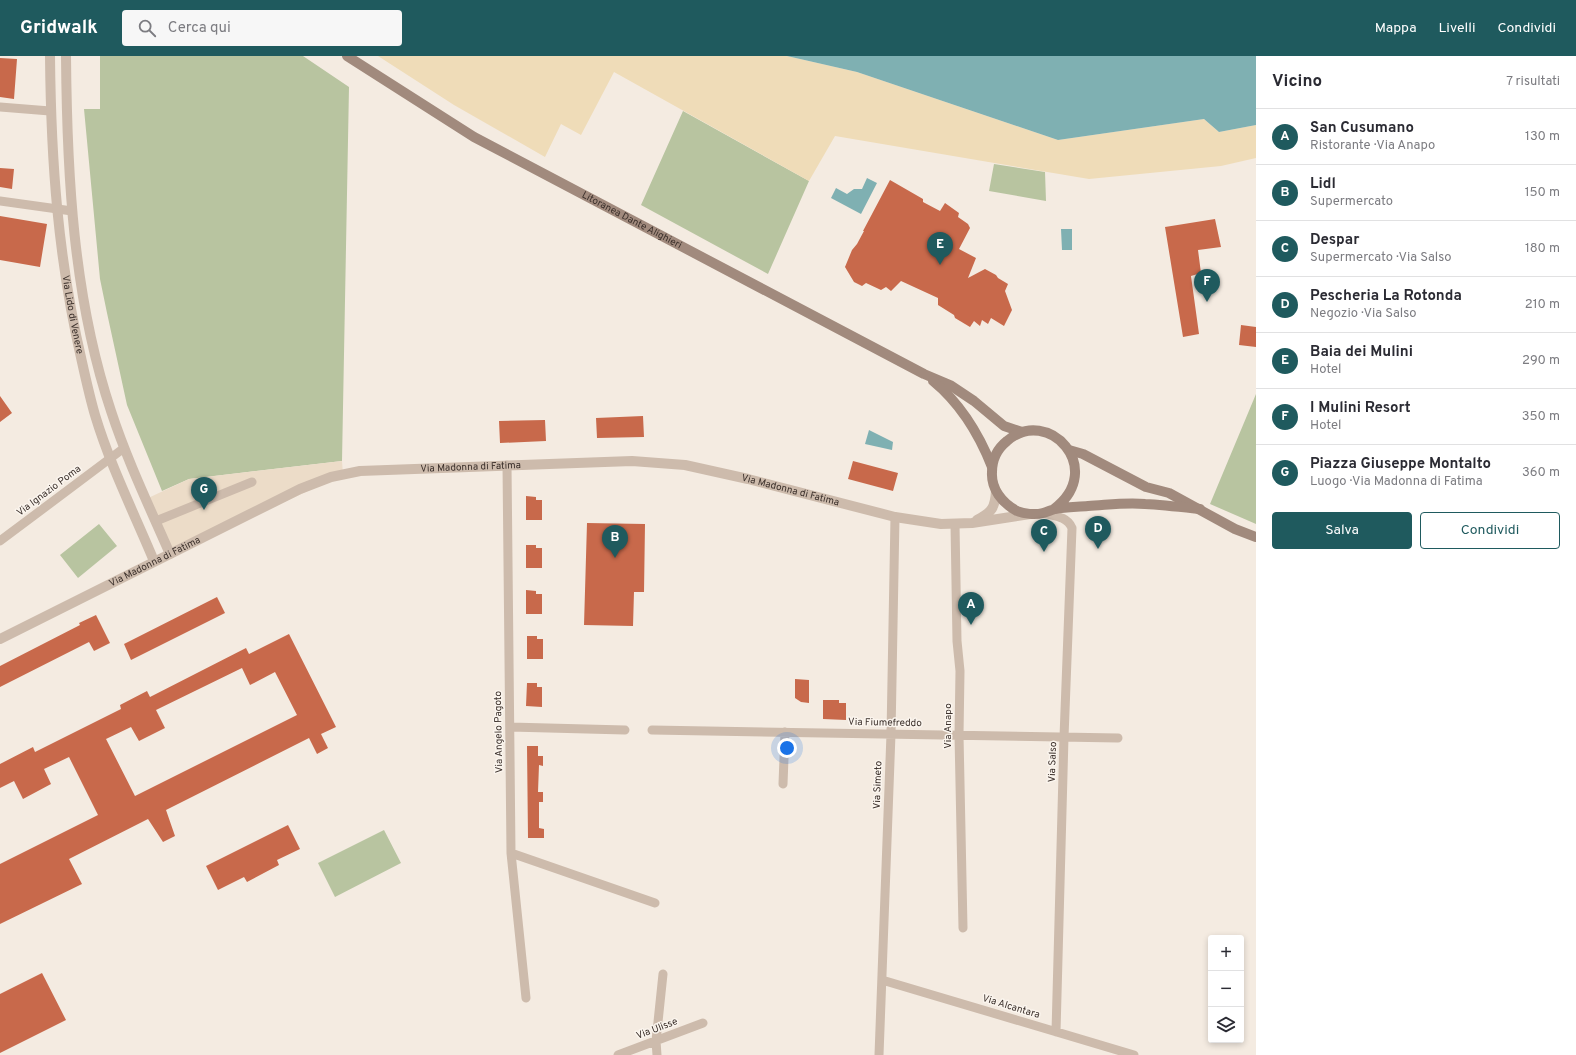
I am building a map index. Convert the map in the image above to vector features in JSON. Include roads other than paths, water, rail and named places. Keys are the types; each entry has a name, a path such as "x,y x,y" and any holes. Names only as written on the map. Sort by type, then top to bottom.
{"main road":[{"name":"Litoranea Dante Alighieri","path":"347,56 474,137 924,374"},
{"path":"924,374 956,389 974,401 1004,426 1022,432"},
{"path":"924,374 942,389 958,406 972,425 983,445 992,467"},
{"path":"1032,430 1043,432 1053,435 1069,450 1074,460 1074,482 1070,493 1063,502 1054,509 1043,514 1020,512 1010,507 1002,500 996,491 992,475 995,455 1001,445 1011,437 1022,432 1032,430"},
{"path":"1069,450 1083,454 1146,487 1169,493 1256,537"},
{"path":"1054,509 1125,504 1144,504 1200,509"}],"street":[{"name":"Via Lido di Venere","path":"50,56 50,112 56,209 66,290 74,329 95,415 110,459 154,561"},
{"name":"Via Lido di Venere","path":"66,56 67,116 72,211 79,272 94,347 111,410 124,448 170,554"},
{"path":"0,107 50,112"},
{"path":"0,201 72,211"},
{"name":"Via Ignazio Poma","path":"0,541 124,448"},
{"name":"Via Madonna di Fatima","path":"0,639 300,489 331,477 360,471 632,461 681,464 756,481 895,517 941,524 972,523 1030,514"},
{"name":"Via Angelo Pagoto","path":"507,465 511,853 526,998"},
{"path":"156,521 252,482"},
{"path":"972,523 990,511 995,502 996,491"},
{"name":"Via Salso","path":"1043,514 1060,517 1069,522 1072,528 1064,737 1056,1032"},
{"name":"Via Simeto","path":"879,1055 891,734 895,517"},
{"name":"Via Anapo","path":"955,524 957,641 960,671 959,735 963,928"},
{"path":"510,728 625,730"},
{"name":"Via Fiumefreddo","path":"652,730 1118,738"},
{"path":"783,784 785,732"},
{"path":"511,853 655,904"},
{"path":"657,1055 656,1041 663,974"},
{"name":"Via Alcantara","path":"882,980 1134,1055"},
{"name":"Via Ulisse","path":"618,1055 703,1023"}],"water":[{"path":"787,56 1256,56 1256,125 1219,132 1204,119 1058,140 857,72"},
{"path":"867,178 877,183 861,214 831,198 836,188 847,194 854,189 862,189"},
{"path":"1061,229 1072,229 1072,250 1062,250"},
{"path":"869,430 893,442 892,450 865,444"}],"place":[{"name":"Baia dei Mulini","path":"940,265"},
{"name":"I Mulini Resort","path":"1207,302"},
{"name":"Piazza Giuseppe Montalto","path":"204,510"},
{"name":"Pescheria La Rotonda","path":"1098,549"},
{"name":"Despar","path":"1044,552"},
{"name":"Lidl","path":"615,558"},
{"name":"San Cusumano","path":"971,625"}]}
